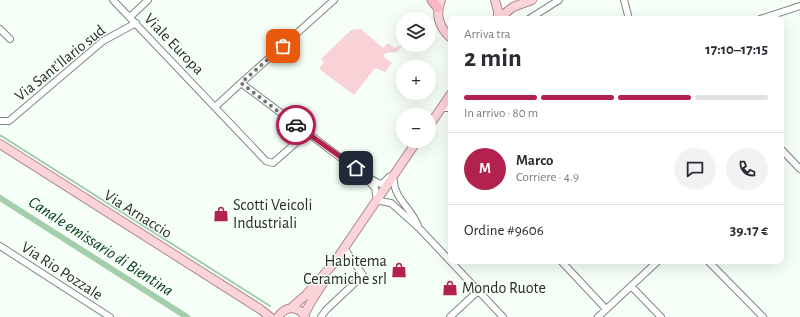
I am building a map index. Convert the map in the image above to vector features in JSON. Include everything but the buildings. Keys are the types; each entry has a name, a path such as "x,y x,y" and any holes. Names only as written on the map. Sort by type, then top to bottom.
{"highway":[{"path":"432,0 440,4"}],"main road":[{"path":"495,0 498,16"},
{"path":"502,16 513,7 532,0"},
{"path":"440,4 438,17 441,26 448,34"},
{"path":"436,116 448,99"},
{"name":"Via Arnaccio","path":"0,144 260,309 270,317"},
{"path":"291,308 299,310 305,316 312,300 347,252 401,163 413,148"},
{"path":"279,315 285,310 291,308 306,295 334,264 394,181 414,148"},
{"name":"Via Arnaccio","path":"260,309 279,315"}],"street":[{"name":"Viale Europa","path":"113,0 266,161 273,163 307,133"},
{"path":"130,17 148,0"},
{"path":"216,107 334,0"},
{"path":"534,16 559,0"},
{"path":"624,0 628,16"},
{"path":"769,16 800,6"},
{"name":"Via Sant'Ilario sud","path":"0,121 9,120 103,41 136,23"},
{"path":"0,29 10,39"},
{"path":"241,83 361,173 378,183 382,184 401,163"},
{"path":"442,108 448,108"},
{"path":"784,151 800,169"},
{"path":"361,173 374,187 379,200 391,203 419,228 448,259"},
{"path":"394,181 395,190 414,215 419,228"},
{"name":"Via Rio Pozzale","path":"0,246 110,317"},
{"path":"321,317 326,310 362,275 347,252"},
{"path":"453,264 503,317"},
{"path":"564,264 606,309"},
{"path":"598,317 655,264"},
{"path":"711,264 763,317"},
{"path":"631,286 661,317"},
{"path":"450,317 478,291"}],"shaded area":[{"path":"361,29 383,48 388,43 396,48 397,52 386,53 383,56 392,63 385,72 375,68 354,95 319,69 324,62 321,59 351,30"}],"waterway":[{"path":"0,135 270,306"},
{"name":"Canale emissario di Bientina","path":"0,198 187,317"}],"way so far":[{"path":"283,46 241,83 296,125"}],"place":[{"name":"Scotti Veicoli Industriali","path":"221,214"},
{"name":"Habitema Ceramiche srl","path":"399,270"},
{"name":"Mondo Ruote","path":"450,288"}],"route":[{"path":"296,125 356,168"}]}
